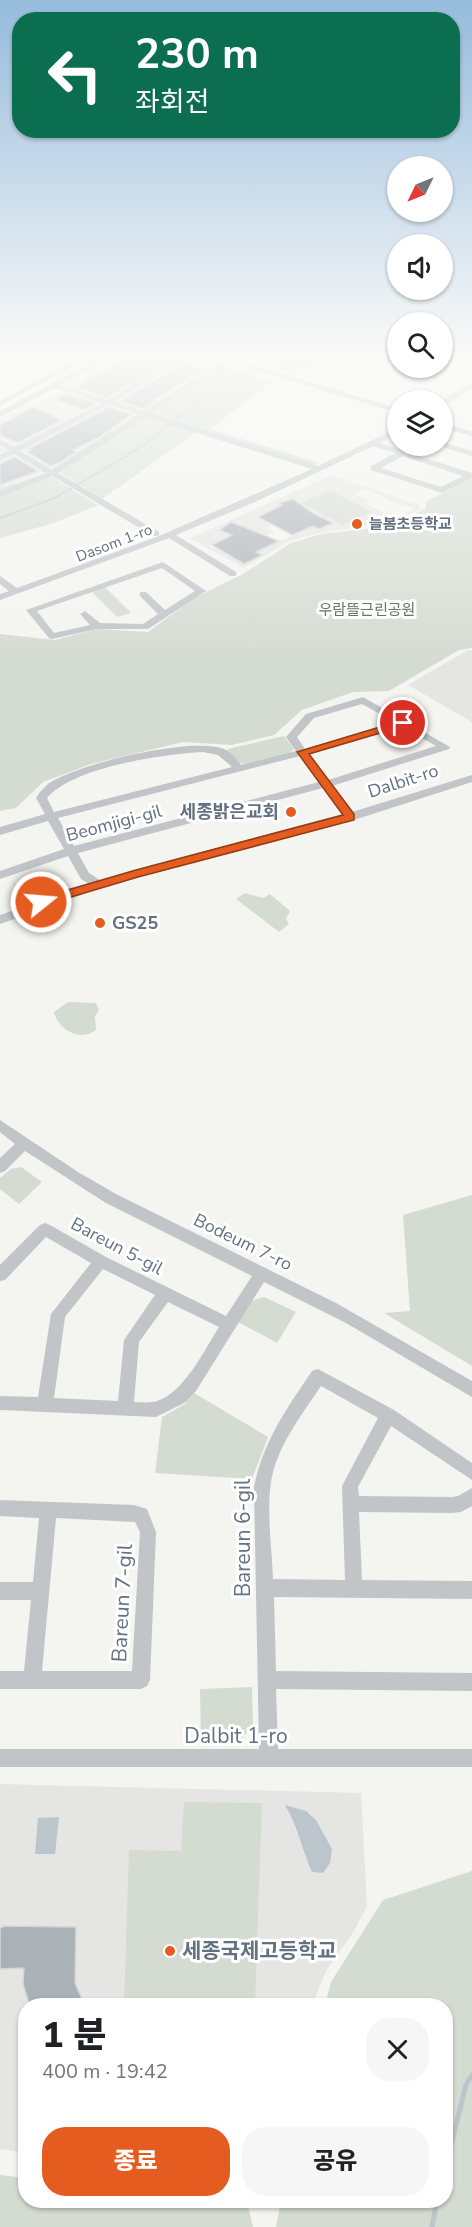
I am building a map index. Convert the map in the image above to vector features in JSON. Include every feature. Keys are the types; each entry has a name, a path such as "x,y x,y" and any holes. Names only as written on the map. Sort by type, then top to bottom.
{"street":[{"path":"30,460 156,534"},
{"path":"0,494 52,473 72,460"},
{"path":"295,460 315,466"},
{"name":"Dasom 1-ro","path":"0,597 92,578 170,535 340,460"},
{"path":"388,460 374,468 442,490 471,475"},
{"path":"422,460 471,475"},
{"path":"170,535 233,574"},
{"path":"163,566 201,591 163,614 145,627 97,626 52,636 31,610 92,578 163,566"},
{"path":"0,579 16,592"},
{"path":"143,594 163,614"},
{"path":"85,614 97,626"},
{"path":"350,817 291,738 310,716 363,700 403,723"},
{"name":"Beomjigi-gil","path":"0,831 303,752 403,723 445,747 326,784 71,851 0,875"},
{"path":"98,884 86,876 41,798 47,790 54,785 96,769 186,749 219,751 228,756 239,769"},
{"name":"Dalbit-ro","path":"0,920 41,902 98,884 350,817 472,778"},
{"name":"Bodeum 7-ro","path":"0,1125 24,1144 118,1203 262,1273 394,1342 472,1390"},
{"path":"0,1167 24,1144"},
{"name":"Bareun 5-gil","path":"0,1275 45,1229 101,1261 229,1325"},
{"path":"45,1405 59,1314 101,1261"},
{"path":"0,1403 156,1410 180,1397 190,1386 262,1273"},
{"path":"125,1410 134,1334 165,1293"},
{"name":"Bareun 6-gil","path":"269,1758 262,1488 264,1471 271,1452 318,1376 388,1415 472,1472"},
{"path":"354,1590 350,1486 388,1415"},
{"path":"350,1504 452,1505 461,1504 472,1496"},
{"name":"Bareun 7-gil","path":"0,1508 134,1513 141,1515 146,1522 148,1532 141,1680 0,1680"},
{"path":"32,1680 48,1511"},
{"path":"264,1588 472,1590"},
{"path":"0,1591 41,1591"},
{"path":"267,1680 472,1682"},
{"name":"Dalbit 1-ro","path":"0,1758 472,1758"}],"shaded area":[{"path":"0,460 66,460 53,468 0,488"},
{"name":"늘봄초등학교","path":"332,475 420,505 420,509 395,522 322,532 290,541 243,568 190,538","holes":["365,488 403,507 406,505 414,509 396,519 366,504 371,501 355,494","293,499 332,523 319,529 313,526 274,544 270,542 261,550 250,548 261,555 244,564 217,548 209,546 229,537 242,536 220,530 231,522 264,537 274,532 267,528 272,524 259,517 267,512 291,525 285,507 280,504"]},
{"path":"468,650 472,650 472,722 408,685"},
{"name":"세종국제고등학교","path":"0,1784 361,1793 367,1906 354,1931 326,1971 315,1998 18,1998 18,2152 0,2149"},
{"path":"285,1805 306,1811 316,1820 332,1849 330,1863 323,1873 312,1872 294,1822"},
{"path":"59,1817 55,1854 35,1854 38,1818"}],"green space":[{"path":"66,460 157,460 102,499 53,468"},
{"path":"287,460 310,460 320,463 310,467"},
{"path":"45,473 98,505 54,523 0,538 0,488"},
{"name":"우람뜰근린공원","path":"472,478 472,648 459,650 389,691 353,692 302,710 274,735 232,745 183,742 91,764 43,782 16,808 0,811 0,634 55,640 97,629 148,632 194,598 243,574 291,543 321,534 397,525 426,508 425,502"},
{"path":"330,490 372,512 343,525 301,503"},
{"path":"105,587 131,613 117,617 92,592"},
{"path":"284,736 294,749 290,753 246,764 238,763 227,749"},
{"path":"245,893 263,898 270,894 290,911 286,919 289,924 279,932 236,899"},
{"path":"68,1002 96,1003 99,1010 95,1016 96,1030 83,1035 77,1034 70,1032 60,1024 54,1012"},
{"path":"21,1167 42,1182 19,1204 0,1189 0,1178 11,1169"},
{"path":"472,1195 472,1366 384,1313 410,1311 403,1215"},
{"path":"264,1297 296,1312 277,1343 238,1322 251,1301"},
{"path":"194,1393 268,1437 252,1479 155,1473 162,1417 185,1404"},
{"path":"252,1687 253,1725 242,1738 201,1739 200,1689"},
{"path":"184,1802 262,1803 255,1998 124,1998 129,1850 181,1851"},
{"path":"472,1871 472,2227 276,2227 280,2208 453,2208 453,1998 327,1998 331,1982 383,1900"},
{"path":"0,2175 18,2177 18,2208 249,2208 253,2227 0,2227"}],"building":[{"path":"9,460 20,460 38,471 0,485 0,464"},
{"path":"40,460 64,460 59,463 50,466"},
{"path":"293,499 333,523 319,529 313,526 292,535 258,517 282,505 279,503"},
{"path":"231,522 279,541 256,552 262,555 244,564 212,545 232,535 220,530"},
{"path":"5,1926 76,1927 75,1983 82,1998 27,1998 23,1984 24,1968 0,1969 0,1928"}],"waterway":[{"path":"0,518 55,498 119,460"},
{"path":"453,2137 466,2085 472,2075"},
{"path":"432,2227 436,2208"}],"place":[{"name":"늘봄초등학교","path":"357,524"},
{"name":"세종밝은교회","path":"291,812"},
{"name":"GS25","path":"100,923"},
{"name":"세종국제고등학교","path":"170,1951"}],"route":[{"path":"41,902 98,884 350,817 303,752 403,723"}]}
